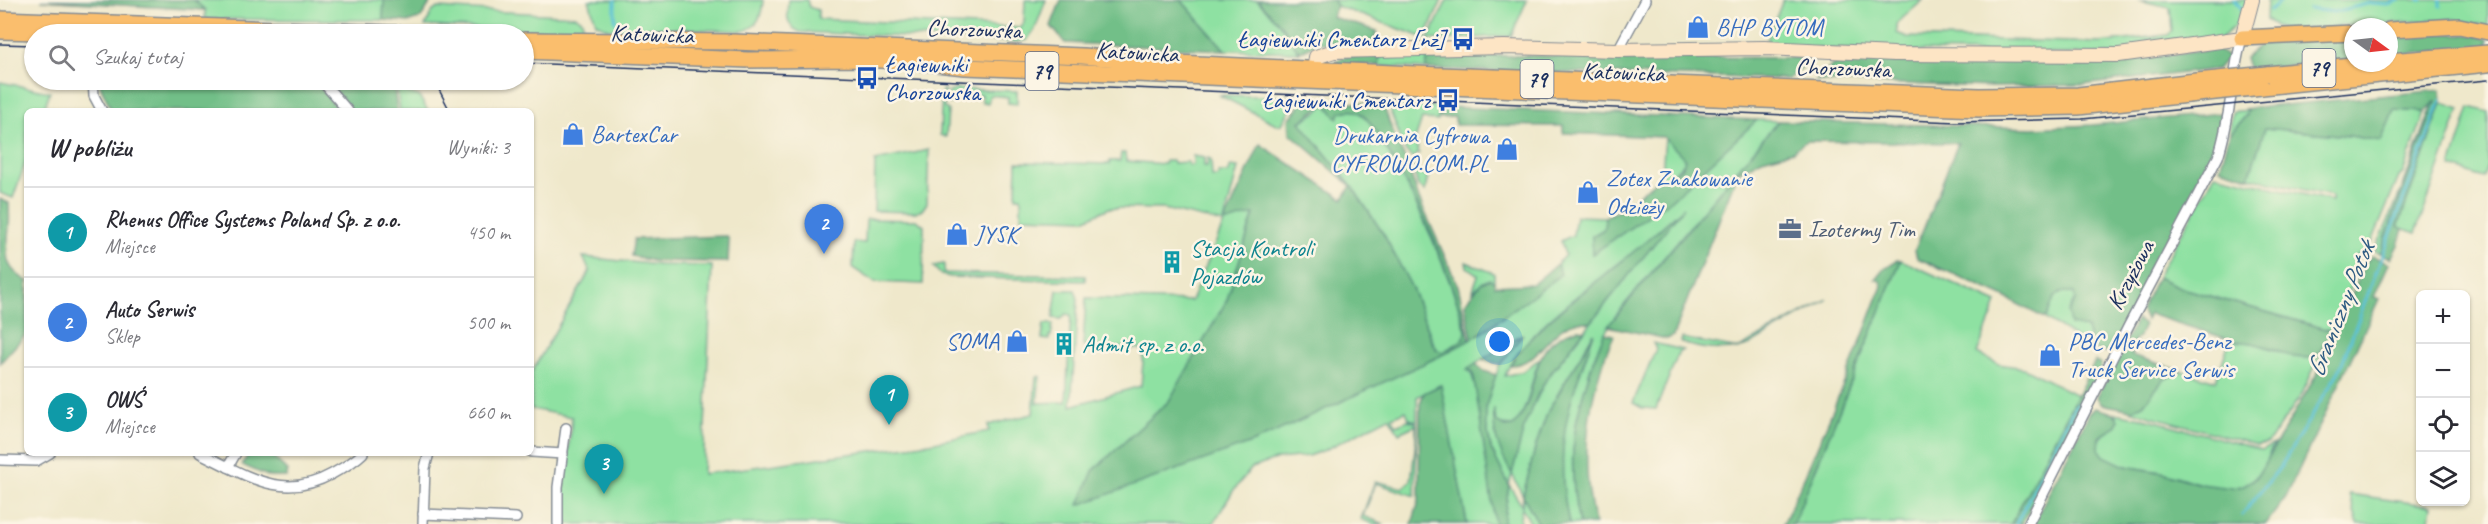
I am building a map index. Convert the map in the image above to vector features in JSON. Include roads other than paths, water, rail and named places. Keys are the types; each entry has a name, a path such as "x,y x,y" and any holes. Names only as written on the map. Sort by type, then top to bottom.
{"main road":[{"path":"0,19 136,24"},
{"path":"2398,29 2459,26 2488,32"},
{"path":"0,31 24,32"},
{"path":"2242,38 2344,33"},
{"name":"Chorzowska","path":"534,40 734,42 1083,56 1228,65 1308,76 1979,96 2078,95 2187,89 2488,64"},
{"name":"Katowicka","path":"534,51 748,60 825,58 896,60 965,68 1245,80 1308,76 1749,100"},
{"path":"2398,60 2488,53"},
{"name":"Chorzowska","path":"2264,81 2344,67"},
{"name":"Chorzowska","path":"1749,100 1978,109 2078,107 2187,89"}],"street":[{"path":"1618,50 1645,0"},
{"path":"2242,38 2252,5"},
{"name":"Chorzowska","path":"1308,76 1316,57 1334,51 1474,47 1618,50 1764,48 1893,54 2119,55 2242,38"},
{"name":"Krzyżowa","path":"2028,524 2218,157 2234,67 2242,38"},
{"path":"94,90 100,108"},
{"path":"330,90 345,108"},
{"path":"558,524 557,508 566,428"},
{"path":"534,452 562,454"},
{"path":"0,460 27,463 46,456"},
{"path":"206,456 265,484 290,487 306,485 324,478 359,456"},
{"path":"228,466 234,456"},
{"path":"428,456 425,468 423,519 516,518"}],"waterway":[{"path":"615,0 615,22"},
{"path":"2234,0 2242,9"},
{"path":"2270,10 2282,0"},
{"path":"2309,9 2334,12 2371,3 2388,4 2400,0"},
{"name":"Graniczny Potok","path":"2441,0 2441,7"},
{"name":"Graniczny Potok","path":"2242,515 2281,466 2339,371 2441,100"},
{"path":"2016,524 2076,404"}],"tram line":[{"path":"0,44 24,45"},
{"path":"534,63 1956,122 2082,119 2488,80"},
{"path":"439,90 448,108"}],"place":[{"name":"BHP BYTOM","path":"1698,27"},
{"name":"Łagiewniki Cmentarz [nż]","path":"1463,39"},
{"name":"Łagiewniki Chorzowska","path":"867,78"},
{"name":"Łagiewniki Cmentarz","path":"1448,100"},
{"name":"BartexCar","path":"573,134"},
{"name":"Drukarnia Cyfrowa CYFROWO.COM.PL","path":"1507,149"},
{"name":"Zotex Znakowanie Odzieży","path":"1588,192"},
{"name":"Izotermy Tim","path":"1790,229"},
{"name":"JYSK","path":"957,234"},
{"name":"Auto Serwis","path":"824,254"},
{"name":"Stacja Kontroli Pojazdów","path":"1172,262"},
{"name":"SOMA","path":"1017,341"},
{"name":"Admit sp. z o.o.","path":"1064,344"},
{"name":"PBC Mercedes-Benz Truck Service Serwis","path":"2050,355"},
{"name":"Rhenus Office Systems Poland Sp. z o.o.","path":"889,425"},
{"name":"OWŚ","path":"604,494"}]}
